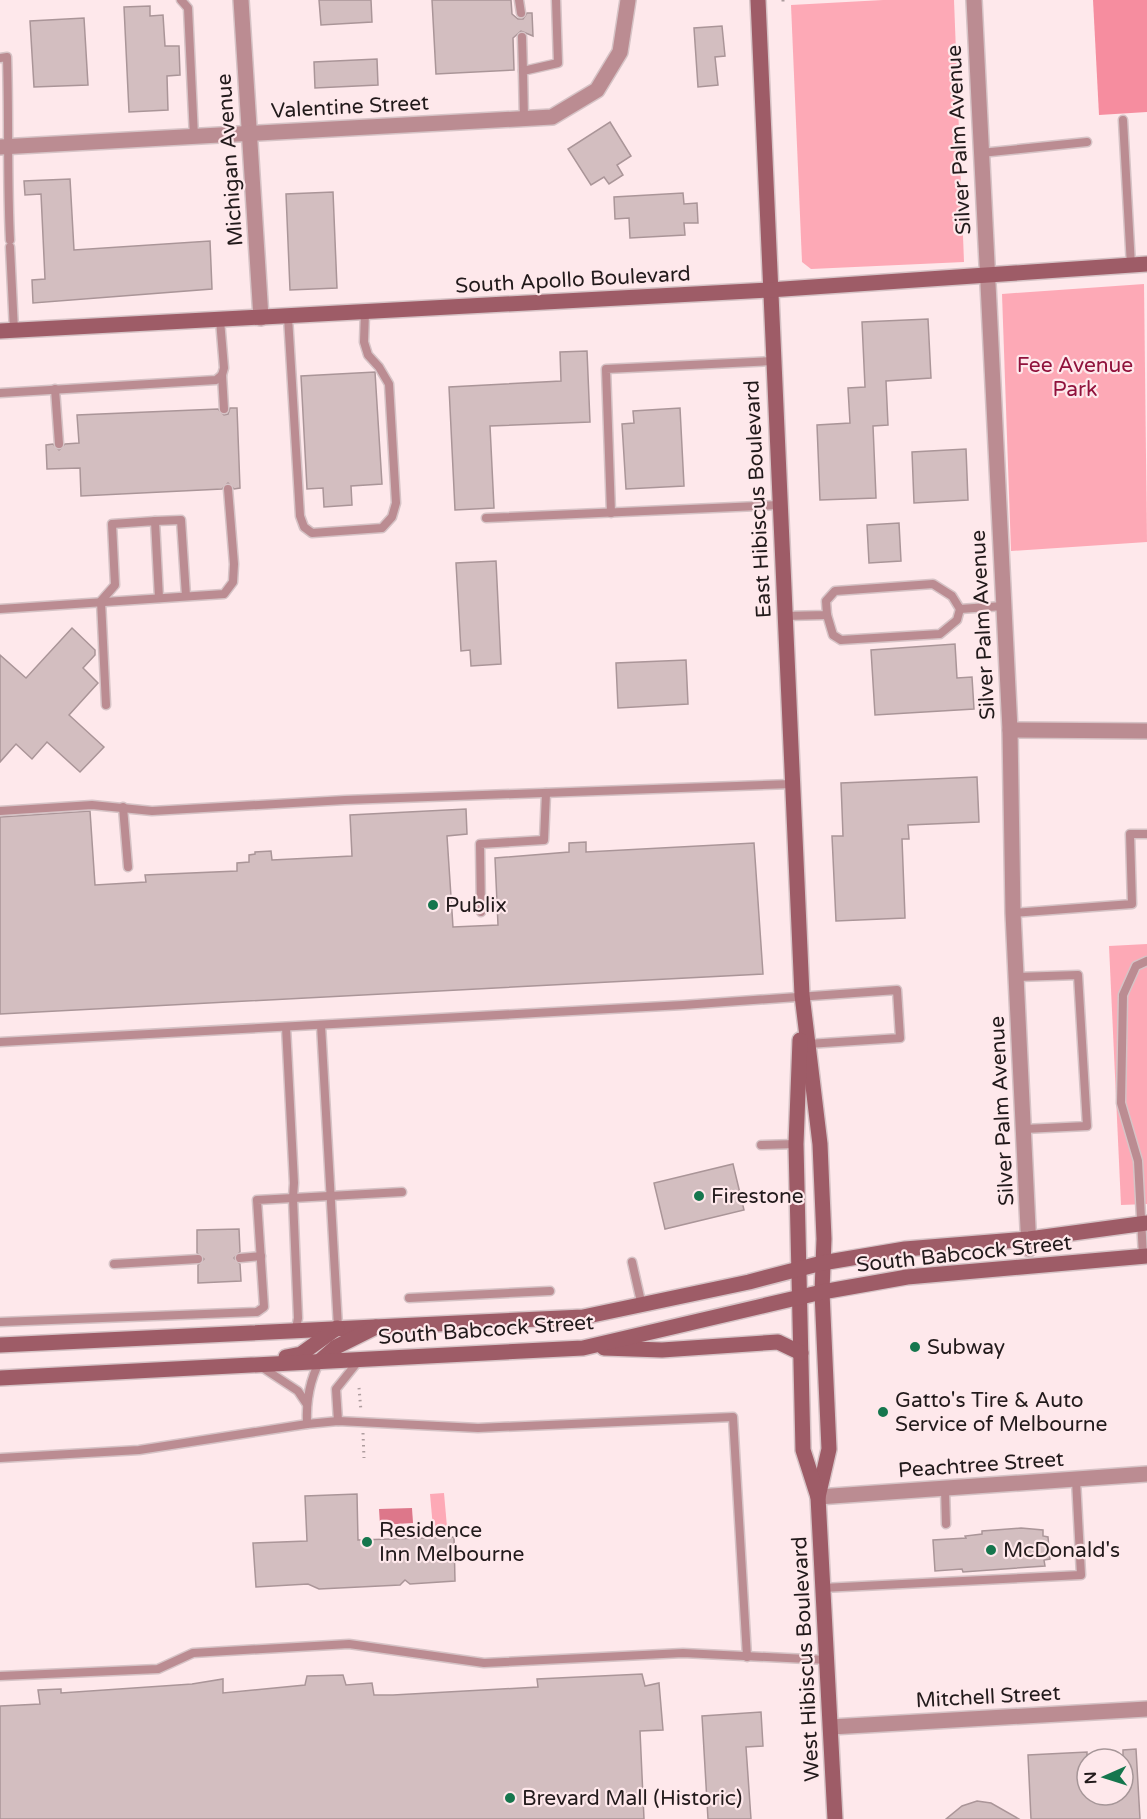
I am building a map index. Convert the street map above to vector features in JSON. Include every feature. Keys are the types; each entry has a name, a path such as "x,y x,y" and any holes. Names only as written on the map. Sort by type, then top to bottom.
{"street":[{"name":"Michigan Avenue","path":"241,0 261,318"},
{"name":"Valentine Street","path":"5,147 552,117 597,90 620,52 628,0"},
{"name":"East Hibiscus Boulevard","path":"758,0 769,290 802,995 820,1144 822,1292"},
{"name":"Silver Palm Avenue","path":"974,0 1010,730 1014,852 1013,913 1029,1244"},
{"name":"South Apollo Boulevard","path":"7,331 769,290 1139,265"},
{"path":"1010,730 1147,731"},
{"name":"East Hibiscus Boulevard","path":"799,1297 796,1144 802,995"},
{"name":"South Babcock Street","path":"0,1345 583,1317 642,1306 822,1263 905,1249 1029,1244 1145,1223"},
{"name":"South Babcock Street","path":"0,1378 583,1348 799,1297 907,1277 1145,1256"},
{"name":"West Hibiscus Boulevard","path":"818,1497 829,1449 822,1292"},
{"name":"West Hibiscus Boulevard","path":"799,1297 803,1450 818,1497 835,1819"},
{"path":"320,1361 336,1347 381,1325"},
{"path":"257,1365 301,1354 338,1327"},
{"path":"583,1348 662,1350 778,1342 801,1353"},
{"name":"Peachtree Street","path":"818,1497 1147,1474"},
{"name":"Mitchell Street","path":"831,1727 1147,1709"}],"lane":[{"path":"181,0 188,8 194,137"},
{"path":"519,0 521,14"},
{"path":"522,71 558,63 555,0"},
{"path":"522,37 524,118"},
{"path":"0,58 7,57 5,147 10,243 7,331"},
{"path":"1123,120 1139,265"},
{"path":"981,153 1087,142"},
{"path":"288,317 300,516 304,527 312,533 382,528 392,517 396,503 389,384 379,367 368,355 364,342 365,312"},
{"path":"220,320 224,409"},
{"path":"611,513 606,369 773,361"},
{"path":"0,393 216,380 222,375"},
{"path":"55,389 59,444"},
{"path":"0,609 224,594 233,582 228,489"},
{"path":"486,518 779,505"},
{"path":"106,705 100,601 115,585 112,524 182,520 186,596"},
{"path":"155,521 159,598"},
{"path":"933,584 952,596 960,609 957,620 940,634 841,640 833,635 827,615 826,600 835,591 933,584"},
{"path":"960,609 1003,606"},
{"path":"784,616 827,615"},
{"path":"0,811 92,806 152,811 792,784"},
{"path":"481,912 480,844 544,840 546,793"},
{"path":"123,807 128,867"},
{"path":"1013,913 1132,904 1130,834 1147,834"},
{"path":"1145,1256 1145,1223 1138,1161 1121,1103 1123,994 1136,966 1147,961"},
{"path":"1016,977 1078,975 1087,1126 1024,1129"},
{"path":"0,1042 719,1003 802,995 897,990 900,1038 808,1044"},
{"path":"321,1025 338,1327"},
{"path":"285,1026 294,1183 292,1198 298,1301 296,1329"},
{"path":"761,1145 796,1144"},
{"path":"0,1322 256,1312 264,1307 257,1200 402,1192"},
{"path":"240,1258 261,1256"},
{"path":"114,1264 198,1259"},
{"path":"632,1262 642,1306"},
{"path":"409,1298 550,1291"},
{"path":"338,1421 336,1389 360,1359"},
{"path":"307,1424 306,1403 311,1377 320,1361"},
{"path":"257,1365 298,1391 306,1403"},
{"path":"0,1458 139,1450 338,1421 478,1428 733,1417 747,1657"},
{"path":"822,1588 1081,1575 1076,1480"},
{"path":"945,1489 946,1524"},
{"path":"0,1676 158,1669 193,1653 349,1644 484,1663 683,1653 827,1660"}],"green space":[{"path":"883,0 954,0 964,262 811,269 802,262 791,5"},
{"name":"Fee Avenue Park","path":"1144,284 1147,542 1011,551 1002,294"},
{"path":"1147,944 1147,1204 1121,1205 1109,946"},
{"path":"444,1493 447,1527 433,1528 430,1494"}],"shaded area":[{"path":"1093,0 1147,0 1147,112 1099,115"},
{"path":"412,1508 413,1523 380,1525 379,1509"}],"building":[{"path":"319,0 371,0 372,22 321,25"},
{"path":"432,0 511,0 512,14 518,19 523,19 527,13 532,13 533,36 521,31 513,38 514,70 436,74"},
{"path":"150,6 150,16 163,15 165,46 179,46 180,75 167,76 168,110 129,112 124,7"},
{"path":"84,18 88,85 34,87 30,21"},
{"path":"722,26 725,56 715,57 718,85 698,87 694,28"},
{"path":"377,59 378,85 315,88 314,62"},
{"path":"610,122 631,156 617,165 623,175 609,184 604,177 591,185 568,149"},
{"path":"70,179 74,250 210,241 212,289 33,303 32,280 45,279 41,194 25,195 24,181"},
{"path":"333,192 337,288 290,290 286,194"},
{"path":"683,193 684,204 697,203 698,223 684,223 685,235 630,238 629,218 615,219 614,197"},
{"path":"928,319 931,378 886,381 888,425 873,426 876,498 820,500 817,425 850,423 848,388 865,387 862,322"},
{"path":"587,351 590,422 490,426 494,508 455,510 449,387 561,381 560,352"},
{"path":"375,372 382,484 351,486 352,505 324,507 323,488 307,489 301,376"},
{"path":"230,408 237,408 240,488 234,489 228,483 222,489 81,496 80,468 47,469 46,445 53,444 59,450 65,444 79,443 77,415 218,409 224,415 228,414"},
{"path":"680,408 684,486 626,489 622,424 634,423 633,411"},
{"path":"966,449 968,500 914,503 912,452"},
{"path":"899,523 901,561 869,563 867,525"},
{"path":"496,561 501,664 471,666 470,650 461,651 456,563"},
{"path":"72,628 95,650 95,655 83,668 98,683 69,715 104,747 80,772 47,742 32,759 16,744 0,762 0,655 26,678"},
{"path":"955,644 957,678 972,677 974,709 875,715 871,650"},
{"path":"686,660 688,704 618,708 616,663"},
{"path":"977,777 979,822 908,825 909,839 902,839 905,918 836,921 832,836 843,836 841,783"},
{"path":"466,809 467,834 447,836 453,927 498,925 495,858 569,852 569,843 586,842 586,852 754,843 763,974 0,1014 0,817 90,811 95,885 146,882 145,875 237,871 237,863 249,862 249,855 255,852 271,851 272,860 352,856 350,815"},
{"name":"Firestone","path":"733,1164 744,1210 665,1229 654,1183"},
{"path":"239,1229 240,1252 234,1258 240,1264 241,1281 198,1283 198,1265 204,1259 197,1253 197,1230"},
{"name":"Residence Inn Melbourne","path":"357,1494 358,1540 454,1537 455,1581 410,1584 405,1580 400,1585 319,1589 308,1584 256,1587 253,1543 307,1541 305,1496"},
{"name":"McDonald's","path":"1021,1528 1043,1530 1043,1536 1048,1537 1050,1559 1044,1560 1045,1566 963,1572 962,1569 935,1571 933,1540 966,1538 965,1536 982,1534 982,1531"},
{"path":"642,1674 645,1686 659,1683 663,1730 640,1731 644,1819 0,1819 0,1706 40,1704 38,1690 61,1689 61,1693 192,1684 223,1679 223,1693 305,1685 307,1676 343,1675 346,1685 372,1683 374,1695 393,1695 538,1687 537,1679"},
{"path":"761,1712 763,1746 746,1747 751,1819 708,1819 702,1716"},
{"path":"1135,1749 1140,1819 1031,1819 1028,1755 1075,1753 1075,1807 1135,1807"},
{"path":"977,1801 991,1803 1019,1819 946,1819 962,1806"}],"place":[{"name":"Publix","path":"433,905"},
{"name":"Firestone","path":"699,1196"},
{"name":"Subway","path":"915,1347"},
{"name":"Gatto's Tire & Auto Service of Melbourne","path":"883,1412"},
{"name":"Residence Inn Melbourne","path":"367,1542"},
{"name":"McDonald's","path":"991,1550"},
{"name":"Brevard Mall (Historic)","path":"510,1798"}]}
